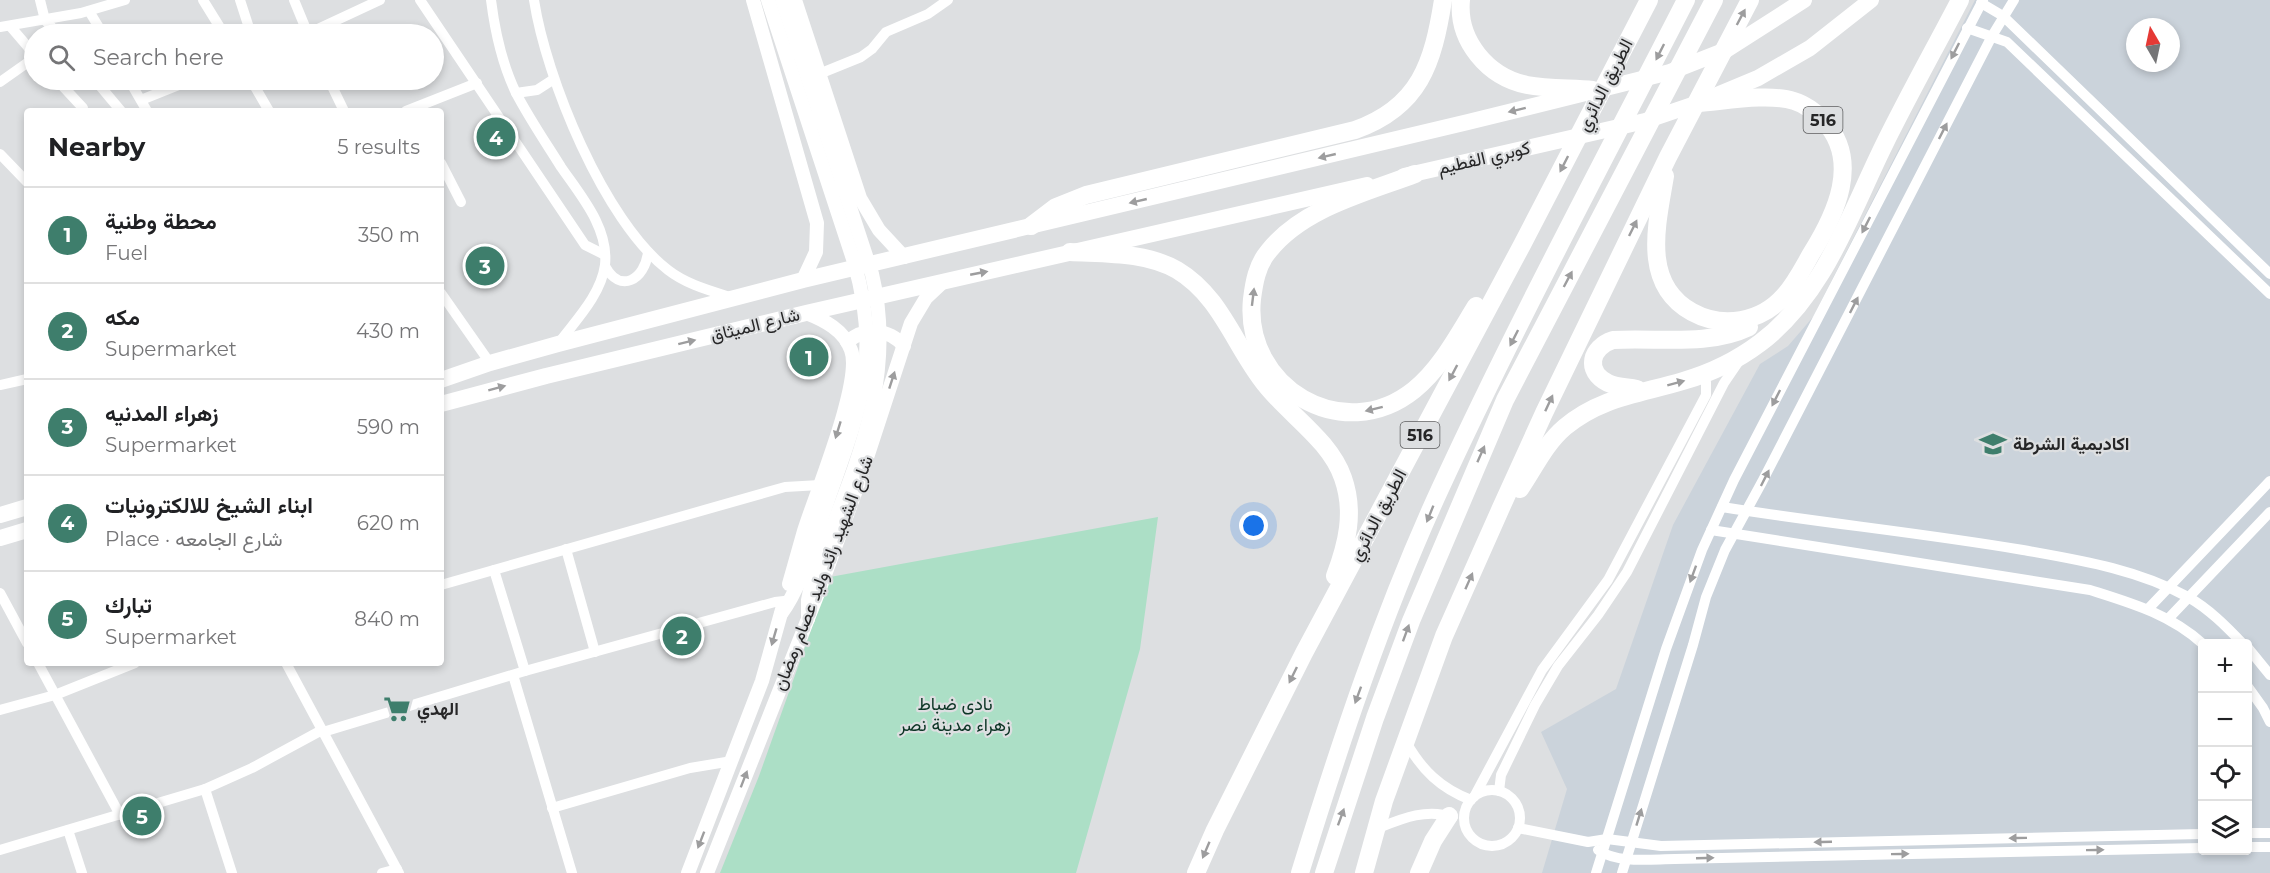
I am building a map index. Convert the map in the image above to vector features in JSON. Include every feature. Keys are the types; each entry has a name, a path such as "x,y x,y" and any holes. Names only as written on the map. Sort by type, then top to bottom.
{"highway":[{"path":"1031,226 1056,207 1086,195 1355,130 1380,120 1404,101 1425,74 1436,43 1443,0"},
{"path":"1461,0 1461,19 1468,40 1480,58 1496,72 1529,86 1593,90"},
{"name":"الطريق الدائري","path":"1300,873 1362,683 1439,491 1487,390 1686,0"},
{"path":"1324,873 1375,718 1411,621 1505,400 1714,0"},
{"name":"516","path":"1364,873 1384,801 1444,636 1554,392 1668,157 1750,0"},
{"name":"516","path":"1500,510 1516,493 1550,441 1564,427 1594,407 1610,400 1700,375 1723,366 1744,354 1776,330 1791,314 1812,287 1846,227 1884,144 1960,0"},
{"name":"الطريق الدائري","path":"1196,873 1304,653 1648,2"},
{"name":"516","path":"1668,157 1657,225 1656,249 1660,276 1670,294 1685,308 1709,320 1742,320 1770,308 1784,297 1794,283 1820,240 1836,206 1843,176 1842,153 1830,127 1807,108 1794,101 1780,98 1698,104"},
{"name":"516","path":"1415,174 1315,215 1289,231 1266,254 1255,280 1251,308 1253,328 1257,346 1264,361 1282,384 1294,394 1318,406 1345,412 1372,410 1404,397 1428,377 1440,363 1484,294 1522,244"},
{"name":"516","path":"1070,252 1143,257 1173,268 1197,285 1216,306 1266,386 1318,440 1337,465 1347,491 1349,532 1332,584 1304,653"},
{"path":"1645,390 1616,386 1601,378 1594,368 1594,354 1604,342 1688,340 1729,334 1749,327 1770,308"},
{"path":"1419,873 1433,841 1456,819"}],"main road":[{"path":"753,0 817,223 816,252 803,280"},
{"path":"768,0 809,81 865,209 879,230 904,257"},
{"path":"782,0 809,81"},
{"path":"795,0 809,81 866,315 868,351 864,387 842,477 812,580 808,600 808,619"},
{"path":"1031,226 1670,72 1726,50 1804,0"},
{"name":"كوبري الفطيم","path":"1070,252 1645,121 1698,104 1758,78 1810,48 1871,0"},
{"path":"817,223 828,229 847,228 856,222 865,209"},
{"name":"شارع الميثاق","path":"444,379 490,363 733,298 1031,226"},
{"name":"شارع الميثاق","path":"444,403 806,313 1070,252"},
{"name":"شارع الشهيد رائد وليد عصام رمضان","path":"707,873 808,619 858,485 911,323 920,306 932,291 946,280"},
{"path":"806,313 830,325 847,342 862,333 874,331 888,334 904,346"},
{"name":"شارع الشهيد رائد وليد عصام رمضان","path":"688,873 762,681 782,608 849,392 853,358 847,342"},
{"path":"782,608 798,584 842,477"},
{"path":"0,515 24,508"},
{"path":"0,538 24,531"},
{"path":"716,802 733,807"}],"street":[{"path":"40,0 45,20 48,24"},
{"path":"203,0 218,24"},
{"path":"240,0 248,24"},
{"path":"294,0 304,24"},
{"path":"329,24 380,0"},
{"path":"420,0 436,24"},
{"path":"491,0 501,54 516,93 588,205 602,235 605,260 615,278 632,280 644,270 648,252"},
{"path":"534,0 554,79 592,168 615,207 648,252 670,272 683,280 733,298"},
{"path":"809,81 861,57 872,49 886,32 928,14 948,0"},
{"path":"1622,873 1706,597 1733,534 1747,511 1992,36 2014,0"},
{"path":"5,26 89,11 117,1"},
{"path":"1596,873 1666,650 1711,530 1982,1 2003,16 2270,274"},
{"path":"89,11 97,24"},
{"path":"5,26 24,46"},
{"path":"1967,28 2007,42 2270,294"},
{"path":"444,35 585,245 605,260"},
{"path":"0,82 24,64"},
{"path":"516,93 537,90 554,79"},
{"path":"417,108 477,83"},
{"path":"66,90 83,108"},
{"path":"103,90 118,108"},
{"path":"135,90 145,108"},
{"path":"141,100 166,90"},
{"path":"257,90 267,108"},
{"path":"334,90 343,108"},
{"path":"0,154 24,179"},
{"path":"444,169 461,202"},
{"path":"558,344 595,293 605,260"},
{"path":"444,297 490,363"},
{"path":"1456,819 1472,799 1542,670 1608,580 1694,429 1744,354"},
{"path":"1499,791 1501,775 1543,691 1558,666 1598,615 1626,572 1694,429 1707,390 1706,382 1700,375"},
{"path":"0,385 24,380"},
{"path":"2148,609 2270,481"},
{"path":"444,584 785,487 820,485"},
{"path":"1722,507 1996,546 2081,561 2150,580 2188,597 2217,617 2238,639"},
{"path":"2168,619 2270,512"},
{"path":"1711,530 2090,590 2148,609 2187,629 2198,639"},
{"path":"566,549 595,652"},
{"path":"494,570 525,671"},
{"path":"0,593 24,637"},
{"path":"0,850 205,789 252,768 322,731 525,671 775,602 782,608"},
{"path":"2252,654 2270,675"},
{"path":"40,666 120,815"},
{"path":"0,710 55,695 128,666"},
{"path":"288,666 398,871 382,873"},
{"path":"513,675 572,873"},
{"path":"2252,693 2270,722"},
{"path":"1376,830 1411,816 1430,813 1456,819 1477,842 1490,847 1508,842 1518,828 1521,818 1519,808 1508,794 1490,790 1472,799 1452,792 1435,781 1417,761 1406,742"},
{"path":"552,808 690,768 732,761"},
{"path":"205,789 232,873"},
{"path":"1518,828 1588,842 1607,839 1661,846 2198,834"},
{"path":"68,830 82,873"},
{"path":"2252,833 2270,832"},
{"path":"1588,842 1603,853 1626,859 2198,848"},
{"path":"2252,848 2270,847"}],"shaded area":[{"name":"اكاديمية الشرطة","path":"1975,0 2270,0 2270,873 1542,873 1567,789 1541,732 1616,689 1673,525 1760,364 1788,346 1813,317"}],"green space":[{"name":"نادى ضباط زهراء مدينة نصر","path":"1158,517 1140,649 1076,873 720,873 759,776 830,577"}],"place":[{"name":"ابناء الشيخ للالكترونيات","path":"496,137"},
{"name":"زهراء المدنيه","path":"485,266"},
{"name":"محطة وطنية","path":"809,357"},
{"name":"اكاديمية الشرطة","path":"1993,444"},
{"name":"مكه","path":"682,636"},
{"name":"الهدي","path":"397,709"},
{"name":"تبارك","path":"142,816"}]}
